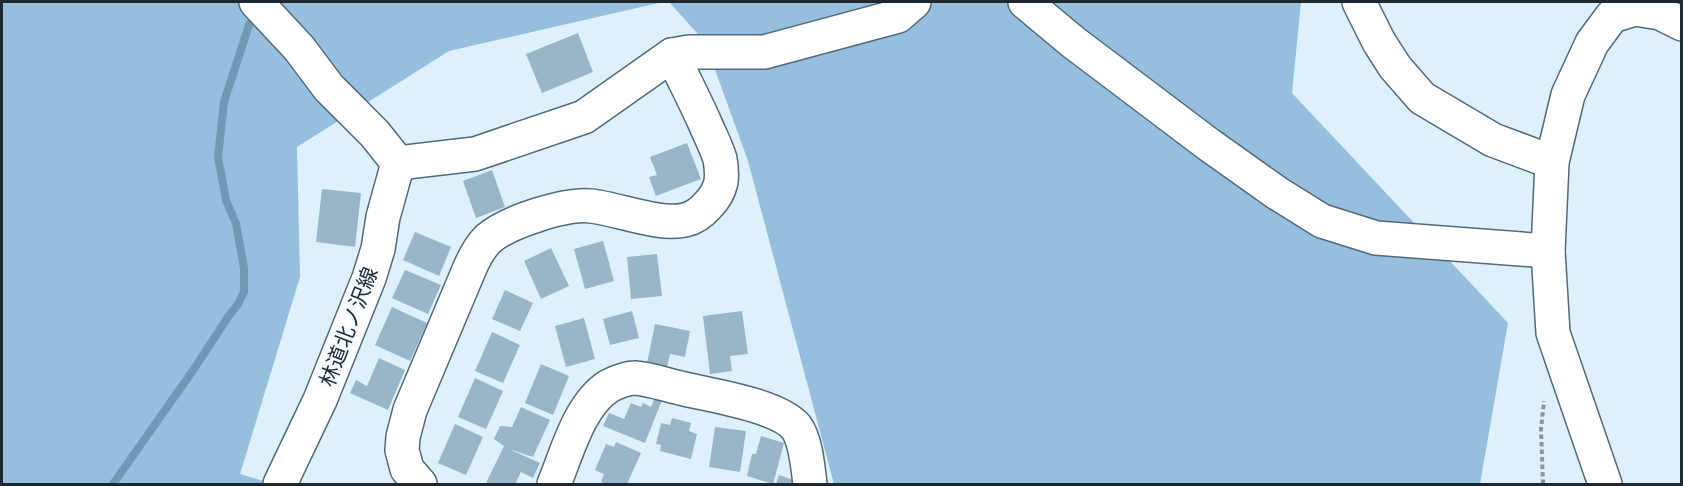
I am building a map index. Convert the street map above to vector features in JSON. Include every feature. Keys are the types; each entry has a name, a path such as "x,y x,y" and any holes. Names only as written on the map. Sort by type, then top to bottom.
{"street":[{"path":"256,2 278,25 329,88 375,134 398,163 475,154 584,117 672,55 689,52 764,52 898,16 914,2"},
{"path":"1025,2 1073,42 1208,144 1277,193 1322,221 1376,238 1548,251"},
{"path":"1359,2 1379,42 1395,67 1422,98 1493,140 1552,162"},
{"path":"1605,484 1552,333 1548,251 1552,162 1568,95 1592,43 1612,16 1635,9 1660,13 1682,24"},
{"path":"420,484 415,481 407,469 402,450 410,410 478,250 490,238 528,219 567,207 590,206 669,221 686,220 700,213 714,199 721,180 720,160 672,55"},
{"name":"林道北ノ沢線","path":"280,484 320,400 369,278 398,163"},
{"path":"554,484 576,429 591,404 611,385 633,378 739,402 784,418 796,427 801,438 810,484"}],"path":[{"path":"1543,484 1541,429 1545,394"}],"shaded area":[{"path":"2,2 663,2 449,51 297,147 300,277 240,474 273,484 2,484"},
{"path":"669,2 1301,2 1292,93 1508,323 1480,484 834,484 748,161 705,42"}],"building":[{"path":"578,33 593,72 542,93 526,54"},
{"path":"687,143 701,179 656,196 649,177 657,175 650,157"},
{"path":"492,170 505,207 476,218 463,181"},
{"path":"322,189 361,193 355,247 316,242"},
{"path":"415,232 451,247 439,276 403,260"},
{"path":"603,241 614,281 585,289 574,249"},
{"path":"551,248 569,286 541,299 524,261"},
{"path":"657,254 662,296 631,299 627,257"},
{"path":"405,270 441,285 428,314 392,298"},
{"path":"505,290 533,303 520,331 492,319"},
{"path":"392,307 427,323 410,361 375,345"},
{"path":"632,311 639,338 610,345 603,319"},
{"path":"742,311 748,354 730,356 732,371 710,374 703,316"},
{"path":"584,318 595,359 566,367 555,326"},
{"path":"655,324 690,331 685,357 670,354 667,367 647,363"},
{"path":"492,332 520,345 503,383 475,371"},
{"path":"379,358 405,370 388,410 350,393 356,380 367,386"},
{"path":"541,364 569,376 553,415 525,403"},
{"path":"475,378 503,391 486,429 458,417"},
{"path":"655,397 662,400 645,443 603,426 609,413 624,419 631,403 641,407 643,403 651,407"},
{"path":"521,407 550,420 533,457 509,449 540,463 533,478 521,472 515,484 486,483 504,446 494,439 500,426 512,427"},
{"path":"672,418 691,423 689,431 697,434 691,459 660,451 661,445 656,444 661,423 670,425"},
{"path":"455,424 483,437 466,475 438,463"},
{"path":"715,427 746,431 740,472 709,467"},
{"path":"761,436 784,443 773,484 747,476 752,454 756,454"},
{"path":"616,442 641,453 627,484 601,482 604,474 595,470 606,444 614,447"},
{"path":"779,475 797,481 796,484 776,484"}],"waterway":[{"path":"113,484 194,369 244,292 244,268 236,224 226,200 218,157 224,102 249,25 256,14"}]}
